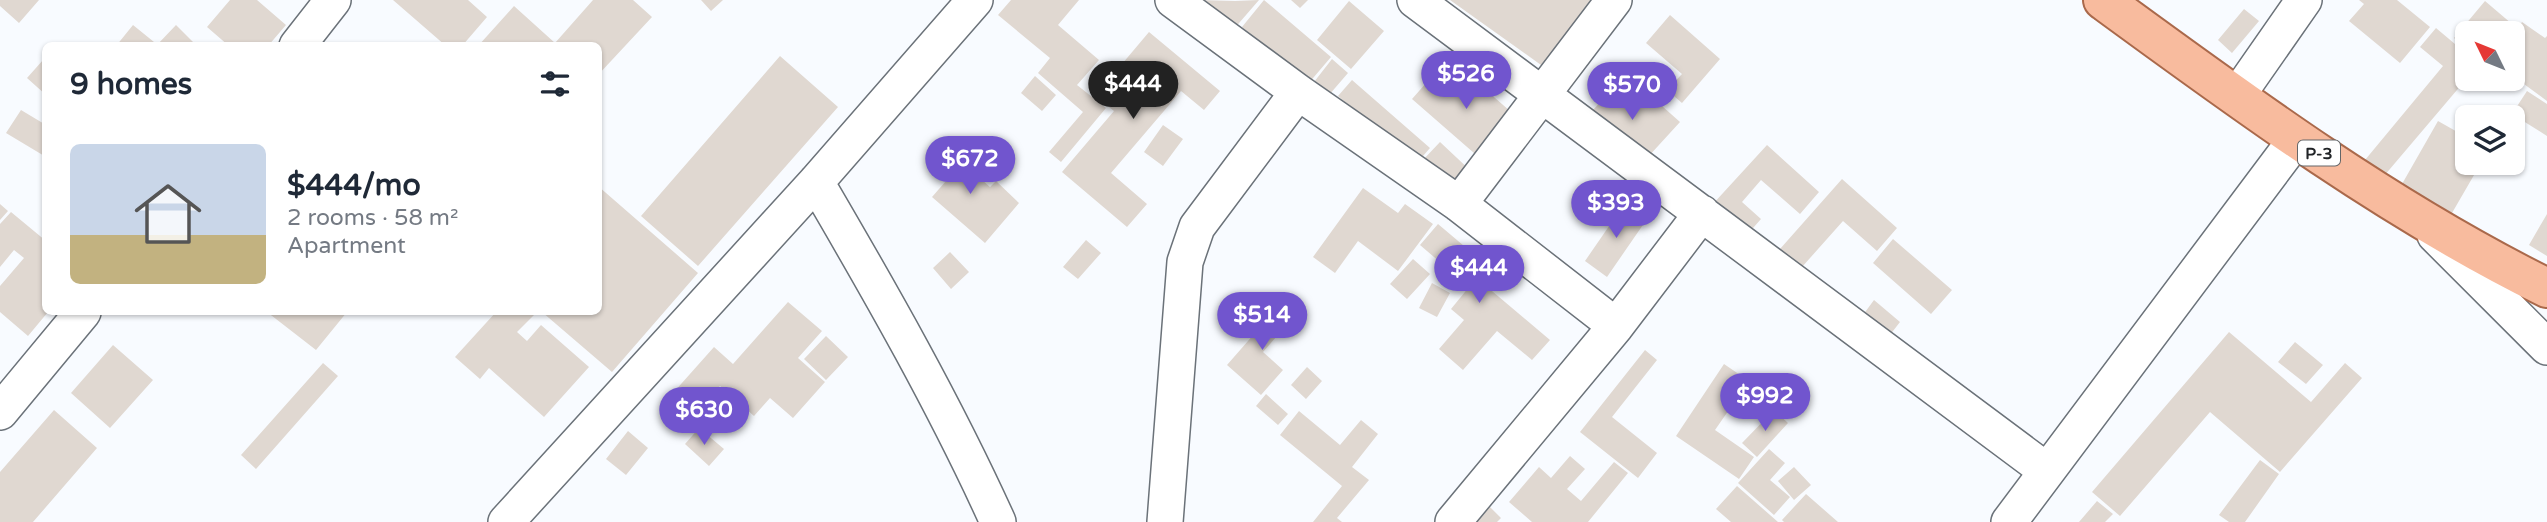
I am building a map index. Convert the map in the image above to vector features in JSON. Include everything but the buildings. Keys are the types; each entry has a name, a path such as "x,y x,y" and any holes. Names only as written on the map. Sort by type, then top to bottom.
{"main road":[{"name":"P-3","path":"2103,0 2297,138 2415,216 2547,288"}],"street":[{"path":"300,42 333,0"},
{"path":"524,516 975,0"},
{"path":"1173,0 1298,92 1459,204 1616,326"},
{"path":"1415,0 2047,471"},
{"path":"1459,204 1614,0"},
{"path":"2237,96 2304,0"},
{"path":"1165,522 1185,262 1197,227 1298,92"},
{"path":"2009,522 2297,138"},
{"path":"816,182 960,439 999,522"},
{"path":"1452,522 1616,326 1702,213"},
{"path":"2415,216 2547,346"},
{"path":"0,412 81,315"}]}
